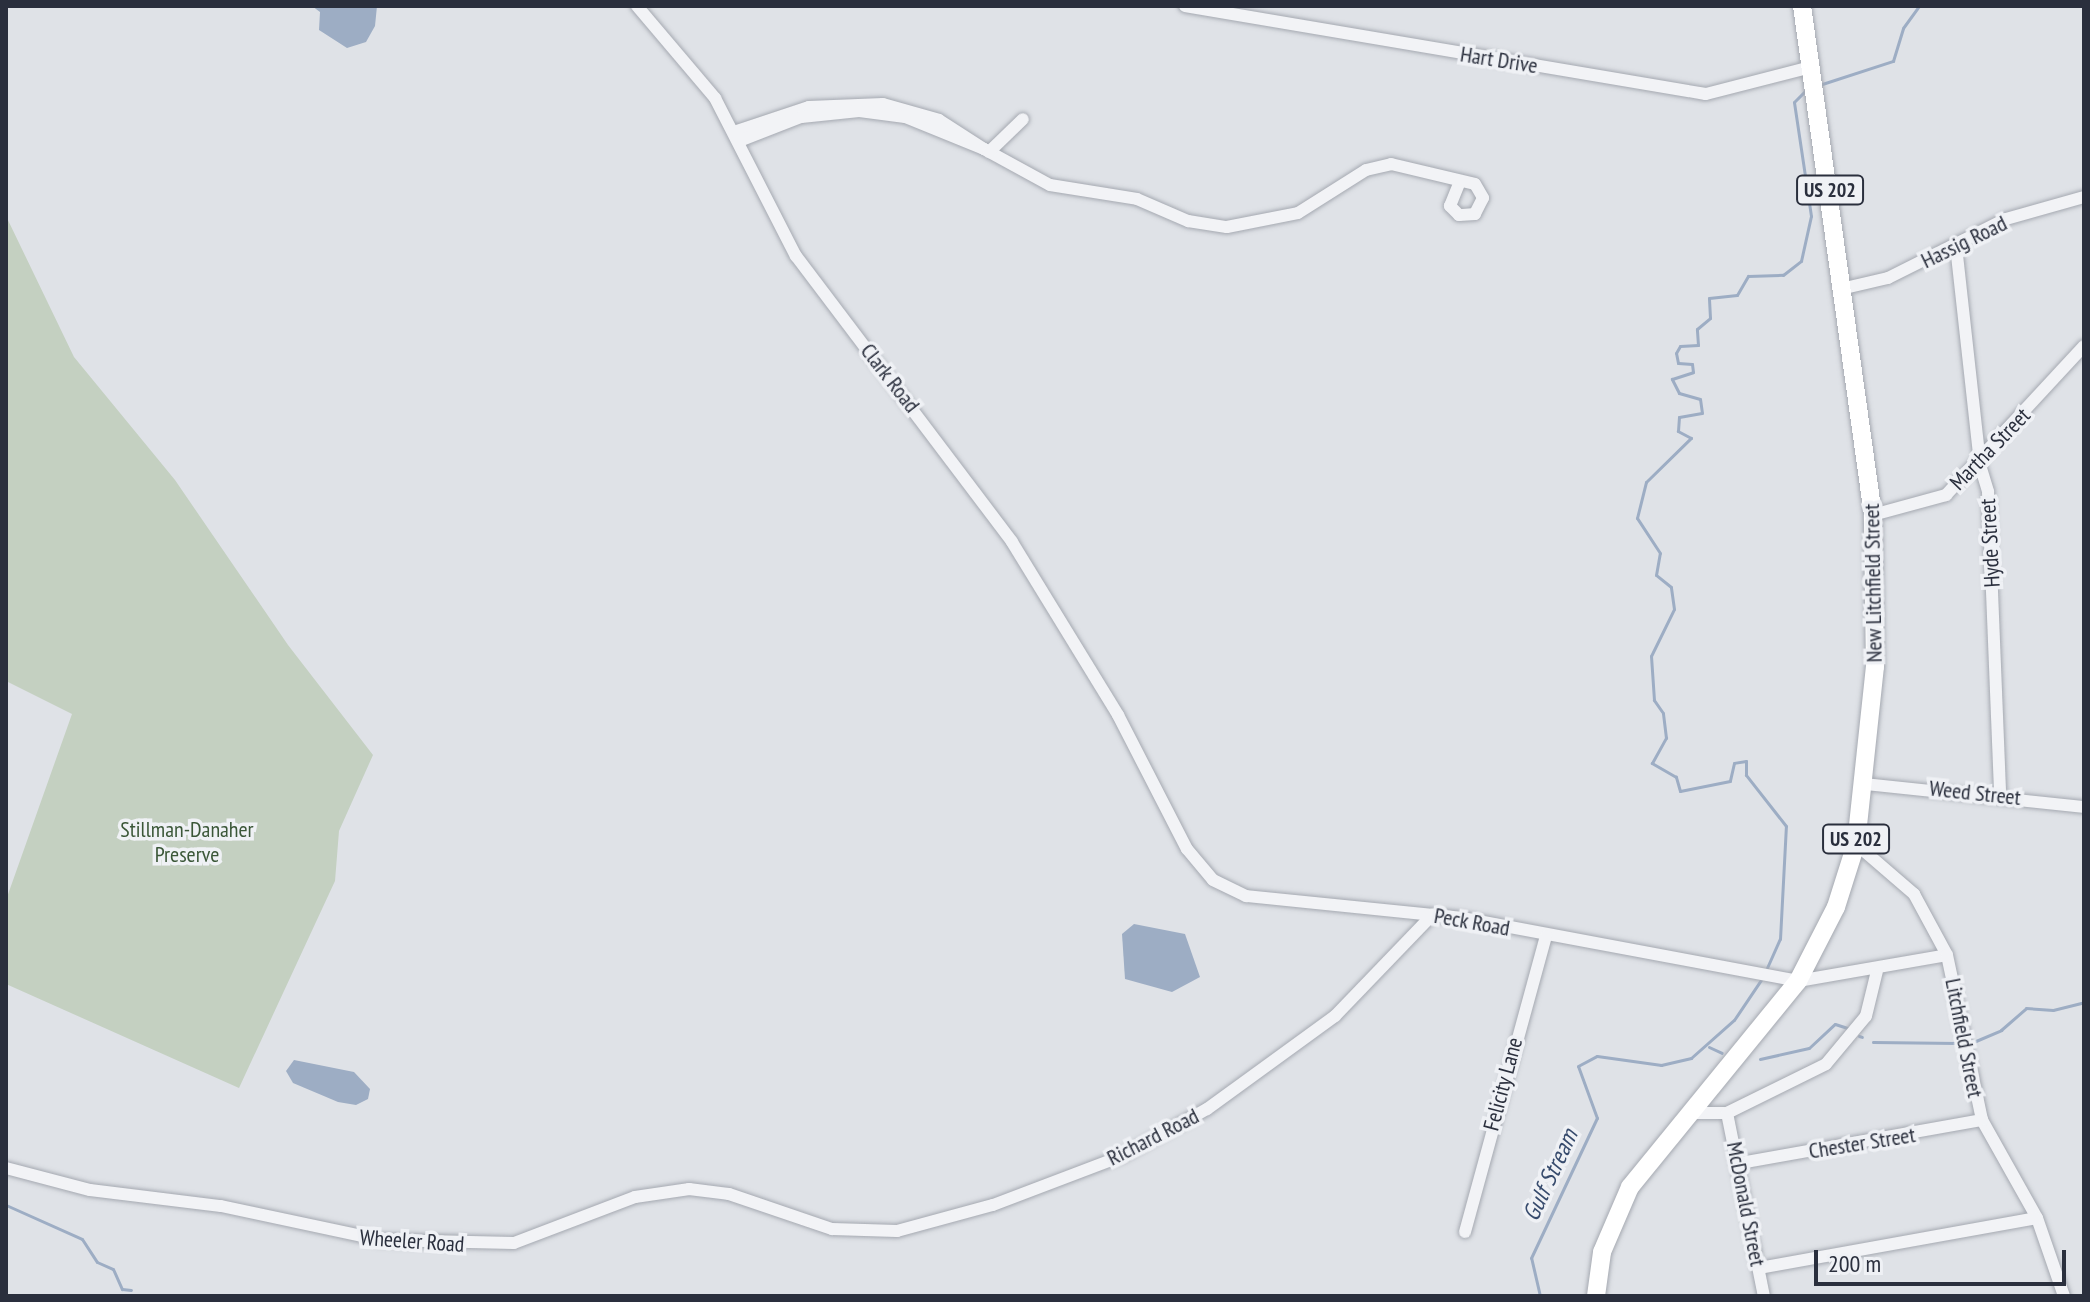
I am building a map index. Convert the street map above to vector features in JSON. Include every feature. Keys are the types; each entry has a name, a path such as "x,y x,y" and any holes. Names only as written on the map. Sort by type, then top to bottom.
{"highway":[{"name":"New Litchfield Street","path":"1596,1296 1602,1252 1624,1199 1798,981 1836,907 1856,844 1865,784 1876,652 1873,515 1845,288 1802,6"}],"street":[{"name":"Clark Road","path":"637,6 704,81 736,136 796,256 993,514 1139,755"},
{"name":"Hart Drive","path":"1185,6 1697,93 1813,80"},
{"path":"736,136 826,108 905,117 986,150 1050,185 1137,199 1188,221 1227,227 1298,213 1374,166 1445,173 1459,184"},
{"path":"986,150 1023,119"},
{"name":"Hassig Road","path":"1845,288 1888,278 2006,219 2084,197"},
{"name":"Hyde Street","path":"1956,246 1980,465 1988,492 2000,795"},
{"name":"Martha Street","path":"1873,515 1946,495 1980,465 2084,346"},
{"name":"Peck Road","path":"1139,755 1187,849 1213,880 1246,896 1433,914 1798,981 1877,971 1947,955"},
{"name":"Weed Street","path":"1865,784 2000,795 2084,807"},
{"name":"Litchfield Street","path":"1856,844 1914,894 1947,955 1982,1120 2037,1218 2064,1296"},
{"name":"Richard Road","path":"811,1224 867,1234 911,1228 1122,1156 1207,1109 1335,1016 1433,914"},
{"name":"Felicity Lane","path":"1465,1232 1546,936"},
{"path":"1690,1113 1727,1113 1826,1064 1866,1016 1877,971"},
{"name":"McDonald Street","path":"1727,1113 1740,1163 1764,1296"},
{"name":"Chester Street","path":"1740,1163 1982,1120"},
{"name":"Wheeler Road","path":"6,1168 90,1190 221,1206 381,1240 514,1243 635,1197 689,1189 729,1194 811,1224"},
{"path":"1759,1268 2037,1218"}],"green space":[{"name":"Stillman-Danaher Preserve","path":"6,216 74,357 175,480 288,645 373,755 339,831 335,881 239,1088 6,984 6,900 72,714 6,681"}],"water":[{"path":"312,6 377,6 375,26 366,42 347,48 319,30 320,12"},
{"path":"1134,924 1185,934 1200,977 1172,992 1125,979 1122,934"},
{"path":"294,1060 354,1072 370,1089 368,1099 356,1105 338,1102 293,1083 286,1071"}],"waterway":[{"path":"1819,85 1893,61 1903,28 1919,6"},
{"path":"1766,970 1780,939 1786,826 1746,775 1746,761 1734,763 1730,781 1680,791 1676,777 1652,763 1666,738 1663,713 1654,700 1651,656 1674,609 1671,587 1656,575 1660,553 1637,518 1646,482 1691,438 1678,431 1679,417 1702,413 1700,399 1679,393 1672,379 1693,372 1692,364 1678,363 1676,353 1680,346 1698,345 1697,329 1710,318 1709,298 1737,295 1748,276 1783,275 1801,261 1811,216 1794,102 1808,88"},
{"name":"Gulf Stream","path":"1540,1296 1531,1258 1597,1118 1578,1066 1597,1056 1661,1065 1691,1058 1734,1020 1761,980"},
{"path":"1971,1043 2001,1030 2026,1008 2053,1010 2084,1002"},
{"path":"1760,1059 1809,1048 1835,1024 1847,1028"},
{"path":"1873,1042 1957,1043"},
{"path":"1709,1047 1722,1053"},
{"path":"6,1205 82,1239 97,1262 113,1269 122,1289 131,1290"}]}
